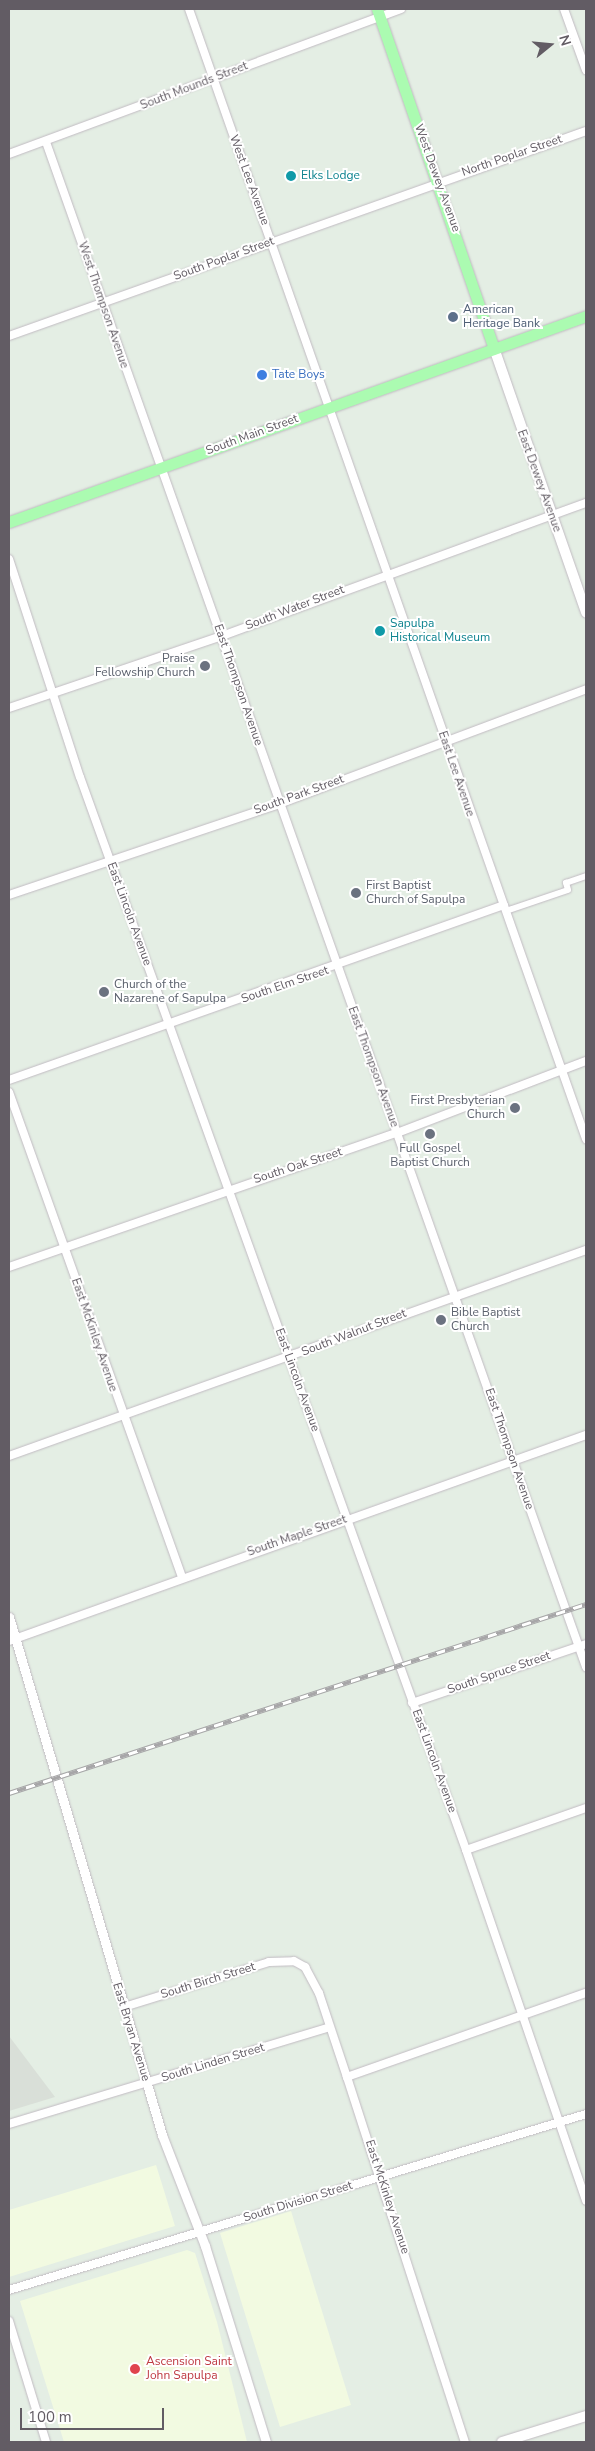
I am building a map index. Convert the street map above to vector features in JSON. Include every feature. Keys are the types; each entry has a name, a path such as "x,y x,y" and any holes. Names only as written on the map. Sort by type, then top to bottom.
{"main road":[{"name":"West Dewey Avenue","path":"379,13 494,348"},
{"name":"South Main Street","path":"9,522 586,316"},
{"name":"East Dewey Avenue","path":"494,348 586,612"},
{"path":"502,2442 586,2416"}],"street":[{"name":"West Lee Avenue","path":"189,9 330,407"},
{"name":"South Mounds Street","path":"9,154 46,142 214,78 379,13 402,9"},
{"path":"564,9 586,70"},
{"name":"North Poplar Street","path":"438,182 586,131"},
{"name":"West Thompson Avenue","path":"46,142 161,468"},
{"name":"South Poplar Street","path":"9,336 103,304 438,182"},
{"name":"East Lee Avenue","path":"330,407 444,740 586,1139"},
{"name":"East Thompson Avenue","path":"161,468 222,636 336,967 456,1295 514,1462 582,1645 586,1667"},
{"name":"South Water Street","path":"9,708 222,636 586,503"},
{"name":"East Lincoln Avenue","path":"9,559 55,691 110,861 466,1850 523,2016 562,2121 586,2201"},
{"name":"South Park Street","path":"9,895 279,804 444,740 586,689"},
{"name":"South Elm Street","path":"9,1080 505,908 568,890 566,883 586,876"},
{"name":"South Oak Street","path":"9,1267 229,1189 397,1133 586,1061"},
{"name":"East McKinley Avenue","path":"9,1092 122,1417 182,1577"},
{"name":"South Walnut Street","path":"9,1456 289,1358 456,1295 586,1250"},
{"name":"South Maple Street","path":"13,1639 182,1577 514,1462 586,1435"},
{"name":"East Bryan Avenue","path":"9,1617 13,1639 146,2082 198,2233 266,2442"},
{"name":"South Spruce Street","path":"412,1703 582,1645"},
{"path":"466,1850 586,1808"},
{"name":"East McKinley Avenue","path":"294,1961 312,1976 380,2176 464,2442"},
{"name":"South Birch Street","path":"124,2007 269,1962 294,1961"},
{"path":"347,2076 586,1993"},
{"name":"South Linden Street","path":"9,2124 330,2027"},
{"name":"South Division Street","path":"9,2290 586,2114"},
{"path":"9,2321 46,2442"}],"shaded area":[{"path":"9,2036 55,2097 9,2111"},
{"path":"156,2165 175,2226 9,2277 9,2210"},
{"name":"Ascension Saint John Sapulpa","path":"291,2211 351,2405 280,2427 220,2233"},
{"name":"Ascension Saint John Sapulpa","path":"187,2250 195,2253 217,2322 247,2442 64,2442 20,2301"}],"railway":[{"path":"9,1793 586,1604"}],"place":[{"name":"Elks Lodge","path":"291,176"},
{"name":"American Heritage Bank","path":"453,317"},
{"name":"Tate Boys","path":"262,375"},
{"name":"Sapulpa Historical Museum","path":"380,631"},
{"name":"Praise Fellowship Church","path":"205,666"},
{"name":"First Baptist Church of Sapulpa","path":"356,893"},
{"name":"Church of the Nazarene of Sapulpa","path":"104,992"},
{"name":"First Presbyterian Church","path":"515,1108"},
{"name":"Full Gospel Baptist Church","path":"430,1134"},
{"name":"Bible Baptist Church","path":"441,1320"},
{"name":"Ascension Saint John Sapulpa","path":"135,2369"}]}
